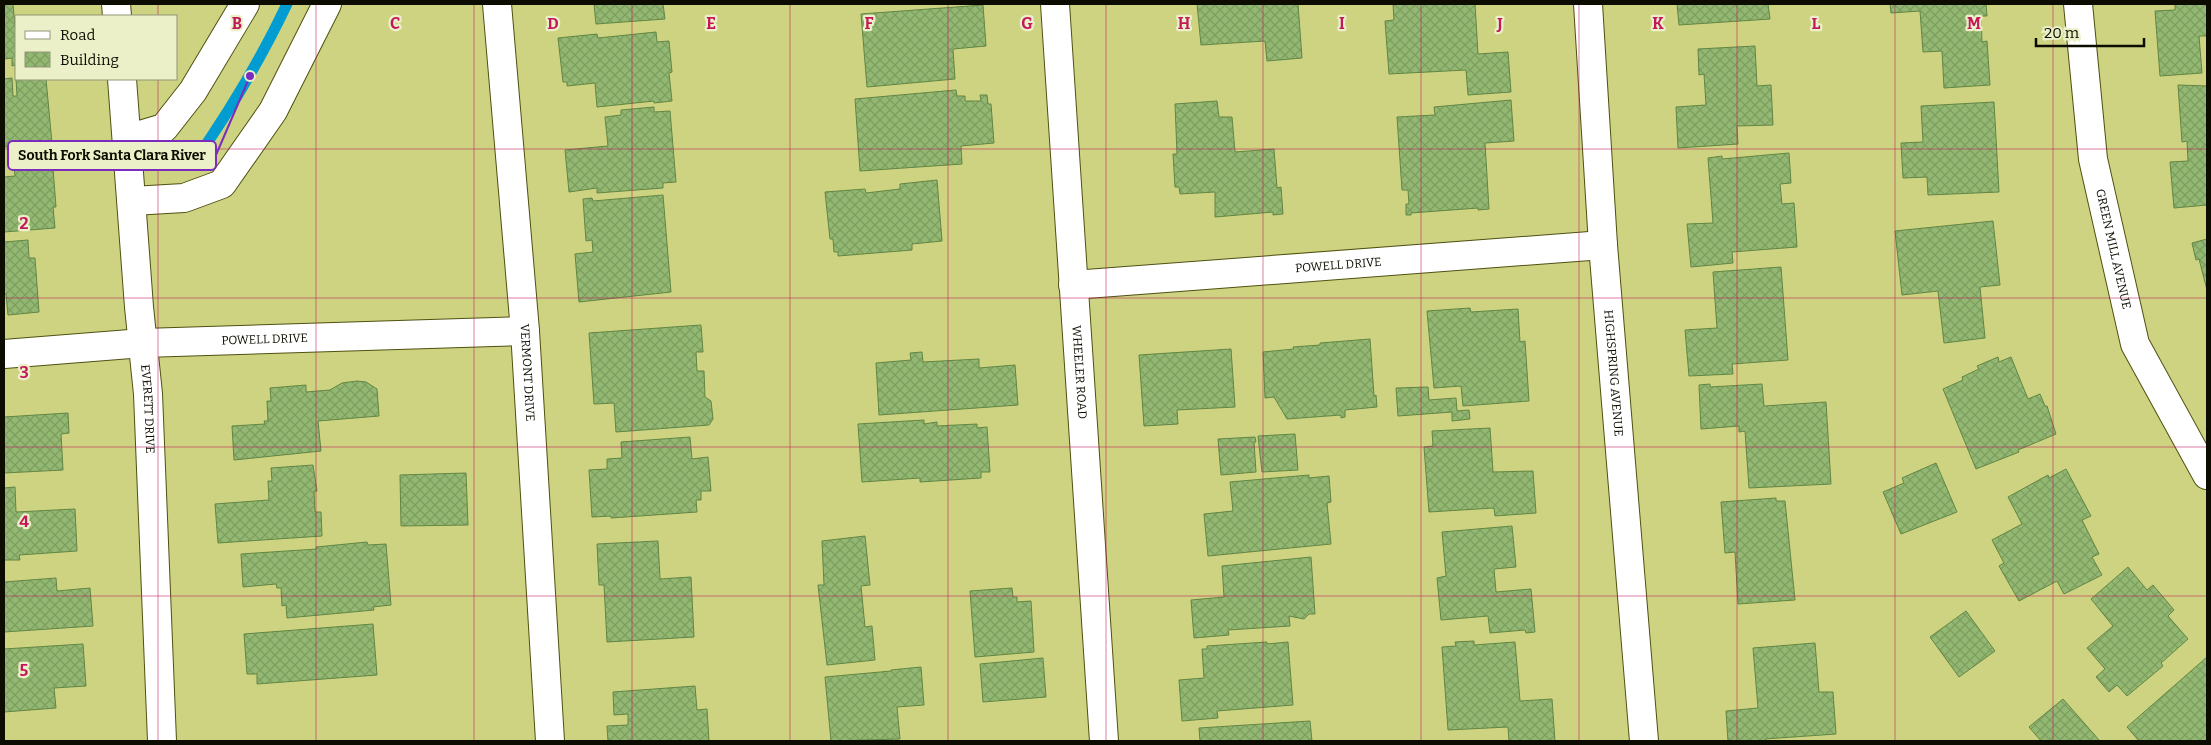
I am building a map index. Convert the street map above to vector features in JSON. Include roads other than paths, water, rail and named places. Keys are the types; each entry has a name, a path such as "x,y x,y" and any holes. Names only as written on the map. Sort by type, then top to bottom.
{"street":[{"path":"127,139 164,128 193,91 245,4"},
{"path":"132,201 184,198 222,184 273,111 327,4"},
{"name":"VERMONT DRIVE","path":"497,4 525,331 550,741"},
{"name":"WHEELER ROAD","path":"1055,4 1104,741"},
{"name":"HIGHSPRING AVENUE","path":"1588,4 1603,244 1644,741"},
{"name":"GREEN MILL AVENUE","path":"2078,4 2093,159 2135,344 2207,475"},
{"name":"EVERETT DRIVE","path":"122,80 148,394 162,741"},
{"name":"POWELL DRIVE","path":"1073,285 1603,244"},
{"name":"POWELL DRIVE","path":"4,354 143,343 525,331"}],"waterway":[{"path":"192,165 243,87 287,4"}],"place":[{"name":"South Fork Santa Clara River","path":"250,76"}]}
